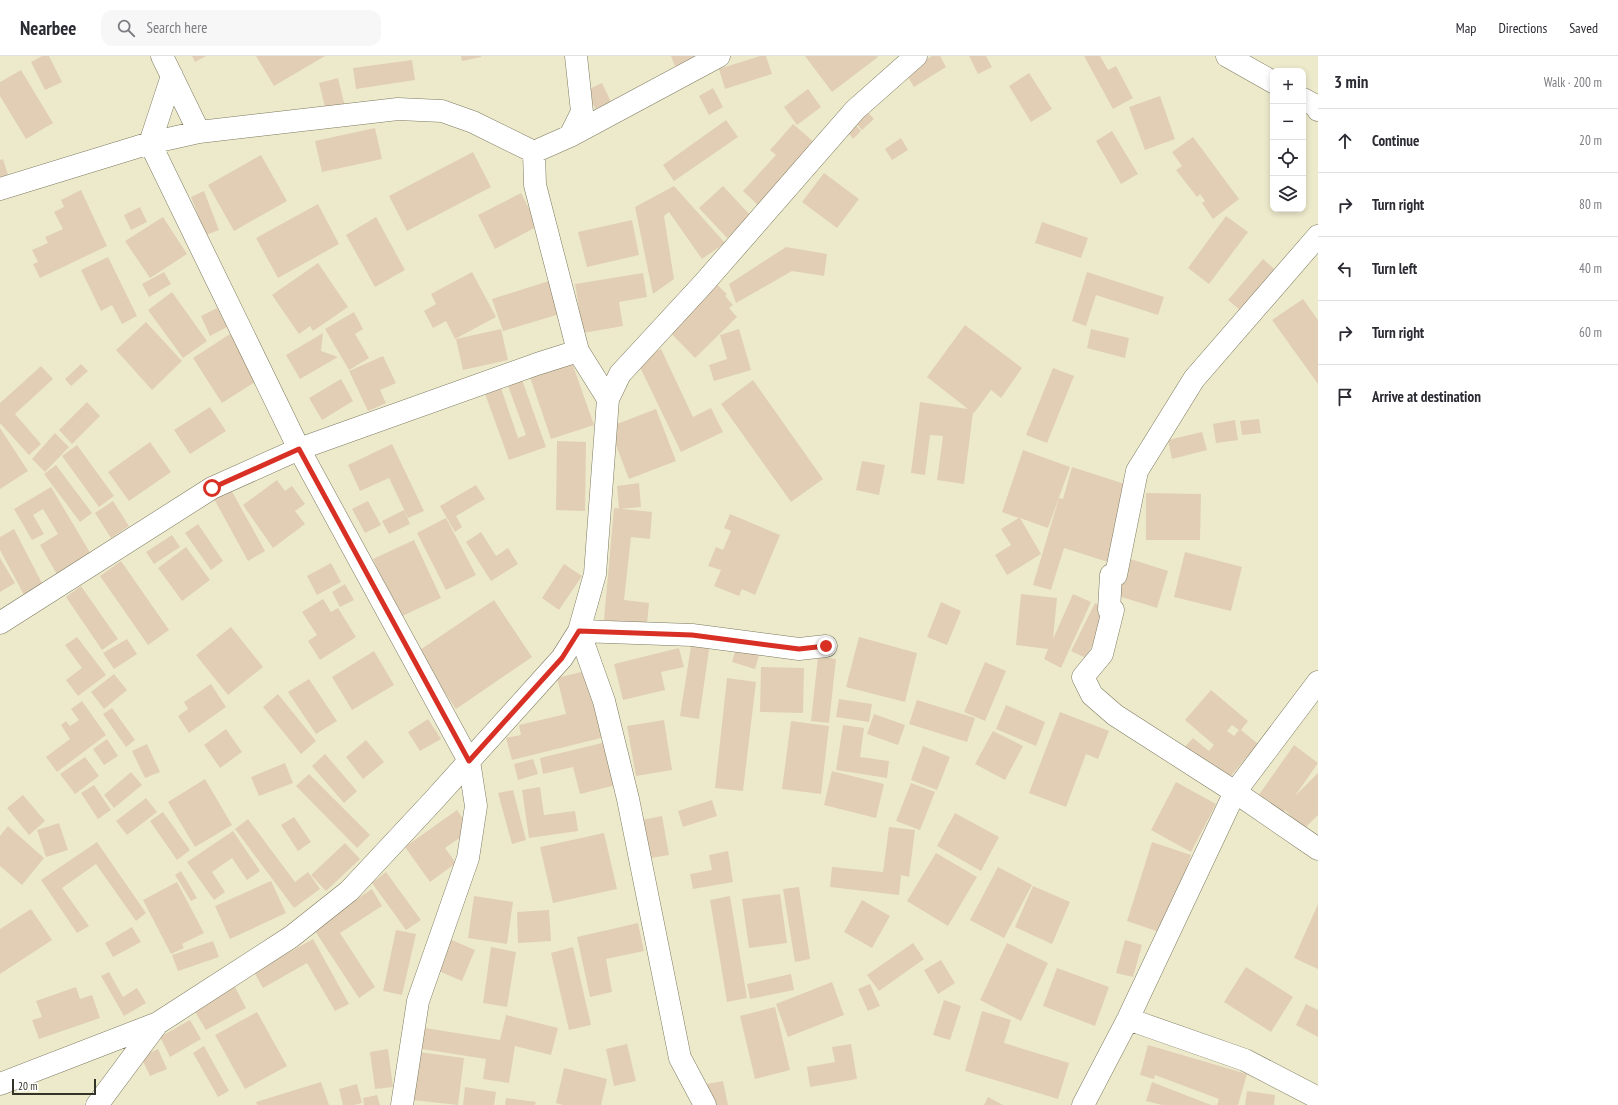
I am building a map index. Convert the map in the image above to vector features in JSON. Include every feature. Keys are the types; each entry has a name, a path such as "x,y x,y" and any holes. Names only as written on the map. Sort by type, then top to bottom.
{"main road":[{"path":"162,56 199,132"},
{"path":"570,136 582,112 576,56"},
{"path":"534,152 570,136 719,56"},
{"path":"0,1084 158,1023 291,937 349,891 562,658 579,631 596,574 608,399 620,374 704,282 854,110 916,56"},
{"path":"1227,56 1270,80"},
{"path":"172,76 150,143 299,449 469,761 476,806 468,858 418,1001 402,1105"},
{"path":"1306,101 1318,108"},
{"path":"0,189 150,143 199,132 398,109 442,110 473,122 534,152"},
{"path":"534,152 535,185 578,351 608,399"},
{"path":"1318,236 1194,379 1137,471 1116,575 1111,575 1109,610 1113,610 1102,654 1083,677 1092,695 1115,715 1235,792 1318,849"},
{"path":"0,623 212,488 299,449 537,364 578,351"},
{"path":"579,631 692,635 799,649 826,646"},
{"path":"579,631 604,701 628,799 680,1058 705,1105"},
{"path":"1083,1105 1128,1019 1235,792 1318,682"},
{"path":"1128,1019 1245,1060 1318,1098"},
{"path":"97,1105 158,1023"}],"building":[{"path":"42,56 49,56 62,82 45,90 31,62"},
{"path":"192,56 206,56 195,62"},
{"path":"256,56 325,56 274,86"},
{"path":"461,56 481,56 481,57 462,61"},
{"path":"671,56 694,56 696,59 675,66"},
{"path":"760,56 766,56 772,74 725,89 719,69"},
{"path":"805,56 877,56 878,57 832,92"},
{"path":"932,56 940,56 946,67 914,87 905,72"},
{"path":"969,56 986,56 992,67 978,74"},
{"path":"1084,56 1100,56 1108,70 1116,66 1133,98 1113,109"},
{"path":"412,60 415,80 356,89 353,68"},
{"path":"21,70 53,123 26,139 0,96 0,82"},
{"path":"1029,73 1052,109 1031,122 1009,86"},
{"path":"338,78 346,111 327,115 319,83"},
{"path":"602,83 611,102 595,109 587,90"},
{"path":"713,88 723,107 709,115 699,96"},
{"path":"808,89 821,107 797,125 784,107"},
{"path":"1160,96 1175,139 1145,150 1129,107"},
{"path":"864,108 874,119 862,130 852,119"},
{"path":"726,120 738,137 674,181 663,165"},
{"path":"854,123 861,131 853,139 846,130"},
{"path":"793,124 815,143 759,206 743,191 776,155 770,150"},
{"path":"375,128 382,159 322,172 315,141"},
{"path":"1112,131 1138,174 1121,184 1096,141"},
{"path":"1193,137 1239,199 1213,219 1202,203 1205,201 1200,194 1197,197 1176,170 1182,166 1172,152"},
{"path":"901,138 908,150 892,160 885,149"},
{"path":"473,152 491,187 407,231 389,196"},
{"path":"261,155 287,201 234,231 208,185"},
{"path":"3,159 8,175 0,178 0,160"},
{"path":"824,173 859,199 837,228 802,202"},
{"path":"674,186 725,243 702,259 669,212 664,216 674,279 653,294 635,207"},
{"path":"723,186 751,216 727,238 699,208"},
{"path":"81,190 107,246 40,278 33,264 38,262 32,250 48,243 45,237 63,229 54,212 64,207 61,200"},
{"path":"204,191 219,230 206,235 191,197"},
{"path":"521,193 538,226 495,249 478,215"},
{"path":"318,204 339,244 278,278 256,238"},
{"path":"140,207 147,222 131,230 124,215"},
{"path":"1226,216 1248,232 1209,284 1188,268"},
{"path":"163,217 187,254 150,278 125,241"},
{"path":"376,217 405,270 375,287 346,235"},
{"path":"632,220 639,255 587,267 578,232"},
{"path":"1042,222 1088,238 1081,258 1035,243"},
{"path":"786,247 827,254 824,276 792,271 736,303 729,284"},
{"path":"108,257 137,316 122,324 112,305 101,311 81,270"},
{"path":"1263,259 1281,275 1247,316 1228,300"},
{"path":"318,263 348,307 313,331 310,326 299,334 272,295"},
{"path":"164,272 171,284 149,297 142,284"},
{"path":"472,272 496,317 455,339 446,321 433,328 424,311 436,304 431,294"},
{"path":"1087,272 1164,297 1158,315 1096,295 1086,326 1072,321"},
{"path":"643,273 647,297 619,302 623,326 583,333 575,284"},
{"path":"552,280 563,313 503,331 492,299"},
{"path":"712,280 727,294 725,296 733,305 729,308 737,317 695,358 665,327"},
{"path":"172,292 207,341 183,358 148,310"},
{"path":"1303,299 1318,320 1318,384 1272,320"},
{"path":"217,308 227,327 210,336 201,316"},
{"path":"354,312 363,329 355,334 369,358 349,370 325,329"},
{"path":"146,322 182,361 152,390 116,350"},
{"path":"965,325 1022,368 1001,398 991,390 974,413 973,412 964,484 937,480 943,436 930,435 925,475 911,473 920,402 968,409 927,377"},
{"path":"501,329 508,360 463,370 456,339"},
{"path":"739,329 751,370 714,381 709,365 727,359 720,335"},
{"path":"1091,329 1129,338 1125,358 1087,348"},
{"path":"323,333 321,351 338,357 300,379 286,355"},
{"path":"230,334 258,380 222,403 193,358"},
{"path":"661,349 693,417 711,408 723,432 681,452 637,361"},
{"path":"383,356 396,383 380,390 386,403 368,411 349,371"},
{"path":"570,357 594,425 551,439 528,371"},
{"path":"81,364 88,371 71,386 65,379"},
{"path":"41,366 53,379 15,414 41,444 29,455 0,423 0,403"},
{"path":"1053,368 1074,376 1047,443 1026,435"},
{"path":"521,377 546,447 509,460 484,391 500,385 518,438 526,435 507,383"},
{"path":"341,379 353,401 322,420 309,398"},
{"path":"753,380 823,479 791,502 721,404"},
{"path":"87,402 100,416 72,444 59,430"},
{"path":"210,407 226,431 190,454 174,430"},
{"path":"656,409 676,461 629,479 609,427"},
{"path":"1259,419 1261,433 1242,435 1240,421"},
{"path":"1235,420 1238,440 1216,443 1213,424"},
{"path":"0,428 28,471 0,489"},
{"path":"1202,432 1207,450 1172,459 1168,440"},
{"path":"55,433 69,447 45,472 32,459"},
{"path":"557,441 586,442 585,511 556,510"},
{"path":"150,442 171,472 129,501 108,472"},
{"path":"392,444 424,511 408,518 389,478 360,491 348,465"},
{"path":"77,445 114,496 99,507 62,456"},
{"path":"1023,450 1070,467 1048,528 1020,518 1041,554 1007,575 995,555 1011,545 1001,529 1019,518 1002,512"},
{"path":"862,461 885,465 879,495 856,490"},
{"path":"56,465 92,513 80,522 44,474"},
{"path":"1072,467 1131,486 1108,562 1064,548 1051,590 1033,585 1059,498 1063,499"},
{"path":"277,480 285,491 292,486 305,504 295,511 305,524 273,548 243,505"},
{"path":"639,483 641,507 619,509 617,486"},
{"path":"476,485 485,499 456,516 462,527 455,532 440,506"},
{"path":"51,487 92,556 58,576 40,545 58,534 43,509 33,515 44,534 32,540 14,509"},
{"path":"230,488 265,551 248,561 213,497"},
{"path":"1146,493 1201,494 1200,540 1146,540"},
{"path":"113,501 129,526 111,538 95,513"},
{"path":"368,501 381,525 365,533 352,509"},
{"path":"614,508 652,512 650,539 631,537 624,600 649,603 647,624 604,620"},
{"path":"404,510 410,524 389,534 382,521"},
{"path":"730,514 780,535 755,595 742,589 739,596 714,586 721,570 708,566 716,547 723,550 731,531 724,528"},
{"path":"446,518 476,575 446,590 417,533"},
{"path":"198,524 223,561 211,570 185,533"},
{"path":"14,529 43,585 24,595 0,550 0,537"},
{"path":"481,532 496,556 508,548 518,564 491,581 466,542"},
{"path":"172,535 180,547 154,564 146,552"},
{"path":"414,540 441,598 400,617 373,559"},
{"path":"186,547 210,580 182,601 158,568"},
{"path":"1185,552 1242,567 1231,611 1174,597"},
{"path":"1124,557 1168,571 1157,608 1112,594"},
{"path":"0,558 15,583 0,592"},
{"path":"121,561 169,630 148,645 100,576"},
{"path":"331,563 341,582 317,595 307,576"},
{"path":"564,564 582,576 559,610 542,598"},
{"path":"345,584 354,600 340,607 332,592"},
{"path":"81,586 118,639 102,650 66,597"},
{"path":"1021,594 1057,598 1053,639 1073,594 1091,602 1061,668 1044,659 1048,649 1016,645"},
{"path":"323,599 331,612 338,608 356,637 320,660 308,641 317,635 302,612"},
{"path":"494,600 532,657 456,709 417,652"},
{"path":"941,602 961,611 947,645 927,637"},
{"path":"1095,603 1110,610 1086,658 1071,651"},
{"path":"231,627 263,667 228,695 196,655"},
{"path":"77,637 106,675 78,696 66,680 82,668 65,645"},
{"path":"859,637 917,653 905,702 846,687"},
{"path":"127,639 137,654 114,669 103,653"},
{"path":"692,640 710,643 699,719 680,716"},
{"path":"737,645 760,652 755,669 732,662"},
{"path":"679,648 684,667 661,672 665,690 623,700 614,664"},
{"path":"374,651 394,685 352,710 332,677"},
{"path":"818,657 836,659 829,723 811,721"},
{"path":"985,662 1006,671 985,721 964,712"},
{"path":"761,667 804,668 803,713 760,712"},
{"path":"589,670 605,737 512,760 506,738 521,735 519,725 566,714 557,678"},
{"path":"114,674 127,690 104,709 91,692"},
{"path":"727,678 756,682 743,791 715,788"},
{"path":"309,679 337,721 316,734 288,692"},
{"path":"211,684 226,707 189,733 178,716 188,709 184,702"},
{"path":"1211,690 1248,721 1241,730 1258,744 1223,785 1181,751 1193,738 1209,751 1214,745 1185,720","holes":["1232,725 1239,730 1234,736 1227,731"]},
{"path":"278,694 316,741 301,754 263,707"},
{"path":"839,699 872,704 869,722 836,717"},
{"path":"917,700 975,718 967,742 909,724"},
{"path":"82,701 106,735 57,772 46,757 70,739 61,725 66,721 70,726 79,720 71,709"},
{"path":"1006,705 1045,722 1036,746 996,729"},
{"path":"112,708 135,740 126,747 103,714"},
{"path":"1060,712 1109,731 1098,759 1086,754 1066,807 1029,793"},
{"path":"874,714 905,725 898,745 867,734"},
{"path":"428,719 441,739 420,751 408,732"},
{"path":"664,720 672,770 636,776 627,726"},
{"path":"791,721 829,726 821,794 782,789"},
{"path":"843,725 864,728 860,757 889,761 887,778 836,770"},
{"path":"226,729 242,752 220,768 204,745"},
{"path":"993,731 1023,746 1005,780 975,764"},
{"path":"107,739 118,756 104,765 93,749"},
{"path":"366,740 384,762 363,779 346,757"},
{"path":"606,742 616,785 580,794 573,767 543,774 540,758"},
{"path":"147,744 160,772 145,778 132,751"},
{"path":"1294,745 1318,763 1295,796 1318,773 1318,815 1304,829 1285,810 1280,817 1256,799"},
{"path":"923,746 950,757 937,790 911,780"},
{"path":"325,754 357,791 344,803 312,766"},
{"path":"85,757 99,776 75,794 60,774"},
{"path":"533,759 538,774 518,780 514,764"},
{"path":"285,763 293,783 259,796 251,777"},
{"path":"832,771 884,784 876,818 824,805"},
{"path":"131,772 142,785 114,808 104,795"},
{"path":"309,774 370,835 357,848 296,786"},
{"path":"205,779 232,825 195,847 168,802"},
{"path":"1176,782 1216,804 1191,852 1151,830"},
{"path":"911,783 935,792 920,830 896,821"},
{"path":"94,785 111,810 98,819 81,793"},
{"path":"540,787 544,815 575,811 578,831 529,838 522,790"},
{"path":"513,790 526,840 512,844 498,793"},
{"path":"23,795 45,821 29,835 7,808"},
{"path":"146,798 157,812 127,835 116,821"},
{"path":"712,800 717,816 683,827 678,811"},
{"path":"457,810 471,830 445,848 456,863 430,882 405,847"},
{"path":"163,812 190,850 177,860 150,821"},
{"path":"955,813 999,837 981,871 937,846"},
{"path":"662,816 669,855 644,859 637,821"},
{"path":"294,817 311,842 298,851 281,825"},
{"path":"248,819 295,882 308,872 320,889 294,908 235,829"},
{"path":"59,823 68,850 46,857 37,830"},
{"path":"8,826 44,858 22,885 0,866 0,836"},
{"path":"889,827 915,830 909,877 901,875 899,895 830,887 832,867 883,872"},
{"path":"233,831 260,871 247,880 232,858 212,872 225,892 214,900 187,862"},
{"path":"604,833 617,889 553,903 540,847"},
{"path":"97,842 146,913 136,921 96,864 62,888 89,926 77,933 41,880"},
{"path":"1152,842 1191,855 1165,934 1127,921"},
{"path":"345,843 360,859 326,891 311,875"},
{"path":"728,851 733,882 693,889 690,874 712,870 709,855"},
{"path":"936,853 977,877 948,926 907,901"},
{"path":"998,867 1032,885 1004,938 970,920"},
{"path":"181,871 197,898 191,901 175,875"},
{"path":"386,872 421,920 406,930 372,883"},
{"path":"271,881 286,913 230,939 215,906"},
{"path":"177,882 204,933 182,944 184,948 171,954 143,900"},
{"path":"1033,886 1070,902 1052,944 1015,927"},
{"path":"799,887 810,959 795,962 783,889"},
{"path":"372,889 382,906 340,933 375,987 359,998 313,928"},
{"path":"780,894 787,943 749,948 742,899"},
{"path":"474,896 513,902 507,944 468,938"},
{"path":"730,896 747,998 727,1002 710,900"},
{"path":"862,900 890,916 872,948 844,932"},
{"path":"1318,904 1318,969 1294,958"},
{"path":"31,909 52,940 0,974 0,929"},
{"path":"549,910 551,941 518,943 517,912"},
{"path":"638,923 644,951 606,959 612,992 590,997 577,937"},
{"path":"132,927 141,942 113,957 105,943"},
{"path":"396,930 416,934 402,995 383,991"},
{"path":"447,938 475,950 462,981 434,969"},
{"path":"313,939 349,1004 335,1011 307,963 263,988 254,972"},
{"path":"1125,940 1142,945 1133,977 1116,973"},
{"path":"213,941 219,957 178,971 172,955"},
{"path":"913,943 924,959 879,991 867,975"},
{"path":"1007,943 1048,963 1021,1021 980,1000"},
{"path":"491,947 516,952 507,1007 483,1003"},
{"path":"573,947 591,1025 569,1030 551,953"},
{"path":"941,960 955,983 938,994 924,970"},
{"path":"1246,967 1293,997 1271,1032 1224,1002"},
{"path":"1057,968 1109,987 1095,1026 1043,1006"},
{"path":"109,972 123,997 137,988 146,1003 124,1016 101,976"},
{"path":"791,974 794,990 750,999 747,984"},
{"path":"832,982 844,1015 788,1037 776,1004"},
{"path":"870,984 880,1006 868,1011 858,989"},
{"path":"76,987 80,999 92,995 100,1018 39,1039 32,1020 42,1017 36,1001"},
{"path":"235,987 246,1008 206,1030 194,1010"},
{"path":"944,1000 961,1006 950,1040 933,1035"},
{"path":"1306,1004 1318,1010 1318,1037 1296,1025"},
{"path":"775,1007 790,1070 755,1079 740,1016"},
{"path":"982,1011 1011,1020 1004,1043 1069,1063 1058,1099 965,1071"},
{"path":"257,1012 287,1066 245,1089 215,1035"},
{"path":"506,1015 558,1028 551,1055 515,1046 509,1083 483,1079 486,1059 422,1049 425,1028 500,1040"},
{"path":"190,1020 201,1039 170,1057 160,1037"},
{"path":"627,1044 636,1081 614,1086 606,1049"},
{"path":"851,1044 857,1079 810,1087 807,1067 835,1062 832,1047"},
{"path":"1148,1045 1247,1074 1238,1105 1217,1105 1219,1099 1155,1075 1154,1079 1140,1075"},
{"path":"204,1046 229,1091 218,1097 193,1053"},
{"path":"158,1049 167,1069 150,1076 141,1057"},
{"path":"388,1049 393,1087 375,1089 370,1052"},
{"path":"418,1052 464,1058 458,1105 412,1100"},
{"path":"564,1068 607,1079 601,1105 563,1105 556,1103"},
{"path":"723,1081 728,1105 710,1105 707,1084"},
{"path":"321,1082 329,1105 257,1105 256,1102"},
{"path":"1152,1082 1211,1105 1162,1105 1146,1101"},
{"path":"357,1084 362,1103 343,1105 339,1089"},
{"path":"465,1087 496,1092 494,1105 463,1105"},
{"path":"1247,1091 1275,1095 1274,1105 1245,1105"},
{"path":"377,1095 380,1105 364,1105 363,1098"},
{"path":"988,1097 1003,1105 984,1105"},
{"path":"506,1098 536,1102 535,1105 505,1105"}],"route":[{"path":"212,488 299,449 469,761 562,658 579,631 692,635 799,649 826,646"}]}
